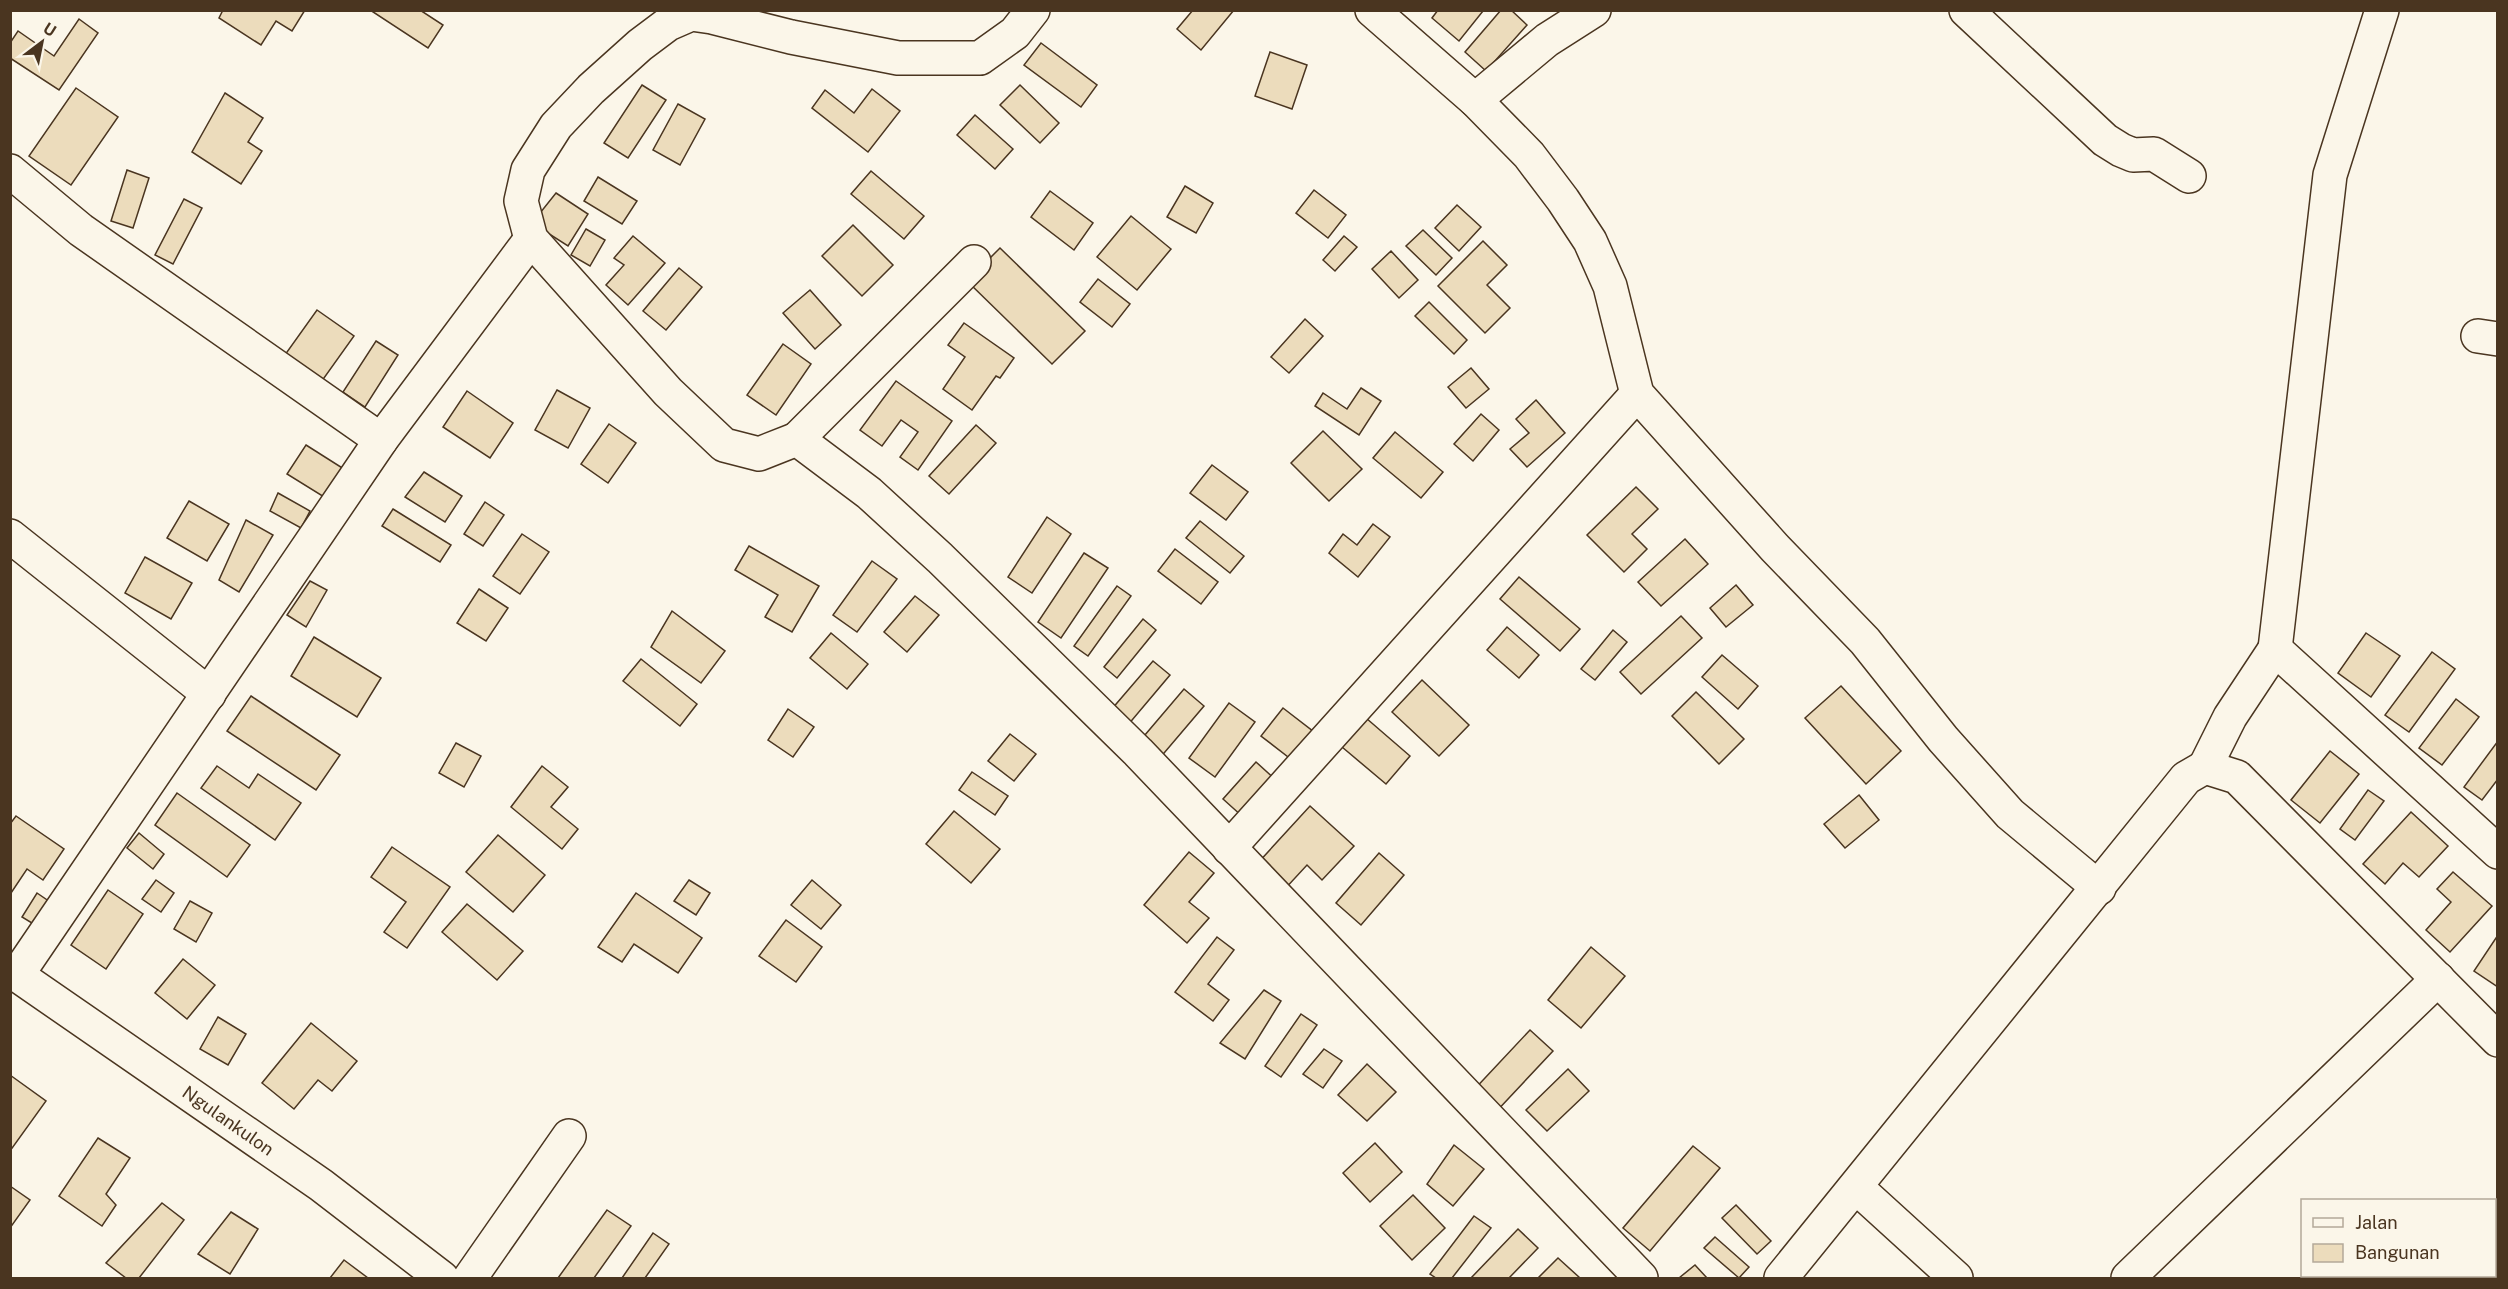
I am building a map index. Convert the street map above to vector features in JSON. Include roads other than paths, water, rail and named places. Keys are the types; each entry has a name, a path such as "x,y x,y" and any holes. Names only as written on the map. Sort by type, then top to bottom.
{"street":[{"path":"974,262 797,439 759,454 724,445 668,392 531,239 521,201 528,170 556,126 591,89 640,45 668,24 691,14 898,58 980,58 1015,33 1033,10"},
{"path":"1372,10 1474,100 1529,156 1590,241 1610,286 1637,394 1774,548 1865,641 1944,739 2010,814 2099,888"},
{"path":"1474,100 1547,40 1594,10"},
{"path":"1966,10 2105,140 2133,155 2154,154 2189,176"},
{"path":"1781,1278 2186,778 2205,767 2230,717 2275,649 2330,175 2382,10"},
{"path":"10,171 81,230 381,440"},
{"path":"14,973 209,694 381,440 531,239"},
{"path":"1229,848 1637,394"},
{"path":"797,439 869,493 940,558 1138,753 1641,1278"},
{"path":"10,536 209,694"},
{"path":"2275,649 2498,852"},
{"path":"2205,767 2237,777 2498,1040"},
{"name":"Ngulankulon","path":"14,973 321,1185 442,1278"},
{"path":"2128,1278 2438,979"},
{"path":"470,1278 569,1136"},
{"path":"1856,1187 1956,1278"}]}
